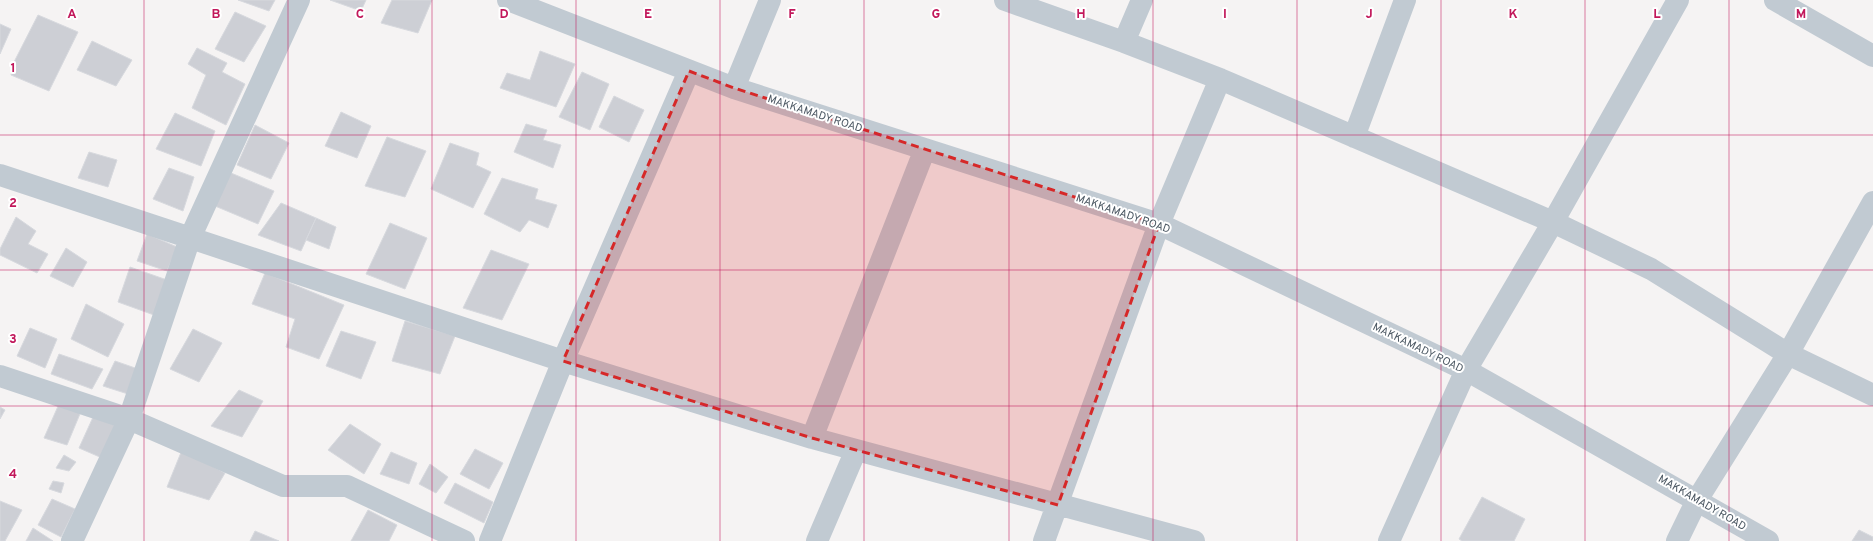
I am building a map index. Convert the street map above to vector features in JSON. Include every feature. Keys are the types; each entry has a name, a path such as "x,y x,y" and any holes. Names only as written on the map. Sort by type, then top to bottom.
{"street":[{"path":"72,541 129,419 190,238 299,0"},
{"name":"MAKKAMADY ROAD","path":"508,0 734,88 1159,224 1466,370 1768,541"},
{"path":"734,88 770,0"},
{"path":"1006,0 1124,42 1220,79 1553,222 1651,269 1788,354 1873,395"},
{"path":"1124,42 1142,0"},
{"path":"1354,137 1405,0"},
{"path":"1389,541 1466,370 1553,222 1678,0"},
{"path":"1775,0 1873,56"},
{"path":"490,541 563,361 689,71"},
{"path":"1044,541 1159,224 1220,79"},
{"path":"812,438 925,149"},
{"path":"0,175 563,361 812,438 1194,541"},
{"path":"1676,541 1697,500 1788,354 1873,202"},
{"path":"0,376 129,419 283,486 347,486 464,541"},
{"path":"817,541 856,450"}],"highlighted area":[{"path":"689,71 734,88 1159,224 1058,505 812,438 563,361"}],"building":[{"path":"238,0 275,0 269,11"},
{"path":"330,0 366,0 361,11"},
{"path":"392,0 432,0 418,33 381,23"},
{"path":"235,12 266,26 244,62 215,49"},
{"path":"38,15 78,32 49,91 11,75 14,62"},
{"path":"0,24 11,29 0,54"},
{"path":"92,41 132,60 116,86 77,70"},
{"path":"197,48 227,63 222,72 245,84 226,125 192,108 206,75 188,64"},
{"path":"540,51 575,64 556,107 500,88 507,73 530,80"},
{"path":"582,72 609,84 590,130 559,117"},
{"path":"614,96 644,110 629,142 599,127"},
{"path":"341,112 371,126 357,158 325,146"},
{"path":"175,113 215,131 201,166 156,149"},
{"path":"526,124 547,130 543,140 561,145 553,168 514,152"},
{"path":"255,125 289,143 271,179 237,165"},
{"path":"387,137 426,151 405,197 365,186"},
{"path":"450,143 479,153 476,165 491,172 473,208 431,189"},
{"path":"89,152 117,160 108,187 78,178"},
{"path":"169,168 194,177 183,211 153,199"},
{"path":"231,173 274,191 258,224 215,206"},
{"path":"502,178 538,189 535,199 557,205 548,228 529,220 520,232 484,214"},
{"path":"281,203 316,218 301,251 258,235"},
{"path":"16,217 36,231 28,244 48,254 37,273 0,255 0,249"},
{"path":"316,218 336,227 329,249 306,240"},
{"path":"390,223 427,238 405,289 366,274"},
{"path":"147,234 177,247 167,271 137,261"},
{"path":"66,248 87,262 73,287 50,276"},
{"path":"491,250 529,264 502,320 463,308"},
{"path":"130,267 167,280 154,315 118,302"},
{"path":"265,273 344,305 319,359 286,347 295,319 252,304"},
{"path":"86,304 124,324 108,357 71,339"},
{"path":"405,321 455,336 440,374 392,361"},
{"path":"30,328 57,339 45,368 17,356"},
{"path":"193,329 222,343 199,382 170,369"},
{"path":"341,331 376,342 361,379 326,366"},
{"path":"59,354 103,369 92,389 51,374"},
{"path":"115,361 138,369 128,394 103,386"},
{"path":"239,390 263,401 242,437 211,426"},
{"path":"59,404 82,409 67,445 44,438"},
{"path":"0,407 5,410 0,419"},
{"path":"94,415 124,430 109,461 79,448"},
{"path":"350,424 381,444 364,474 328,450"},
{"path":"475,449 503,463 489,489 460,474"},
{"path":"182,450 225,473 209,500 167,487"},
{"path":"391,452 417,463 409,484 380,474"},
{"path":"64,455 76,462 69,471 56,468"},
{"path":"430,464 448,477 436,493 419,484"},
{"path":"53,481 64,483 61,493 49,489"},
{"path":"455,483 493,502 484,523 444,503"},
{"path":"1482,497 1525,519 1514,541 1462,541 1459,539"},
{"path":"52,499 75,509 61,537 38,525"},
{"path":"0,501 22,510 5,541 0,541"},
{"path":"368,510 397,525 389,541 351,541"},
{"path":"33,528 53,541 26,541"},
{"path":"1859,530 1873,537 1873,541 1852,541"},
{"path":"255,531 279,541 250,541"}]}
